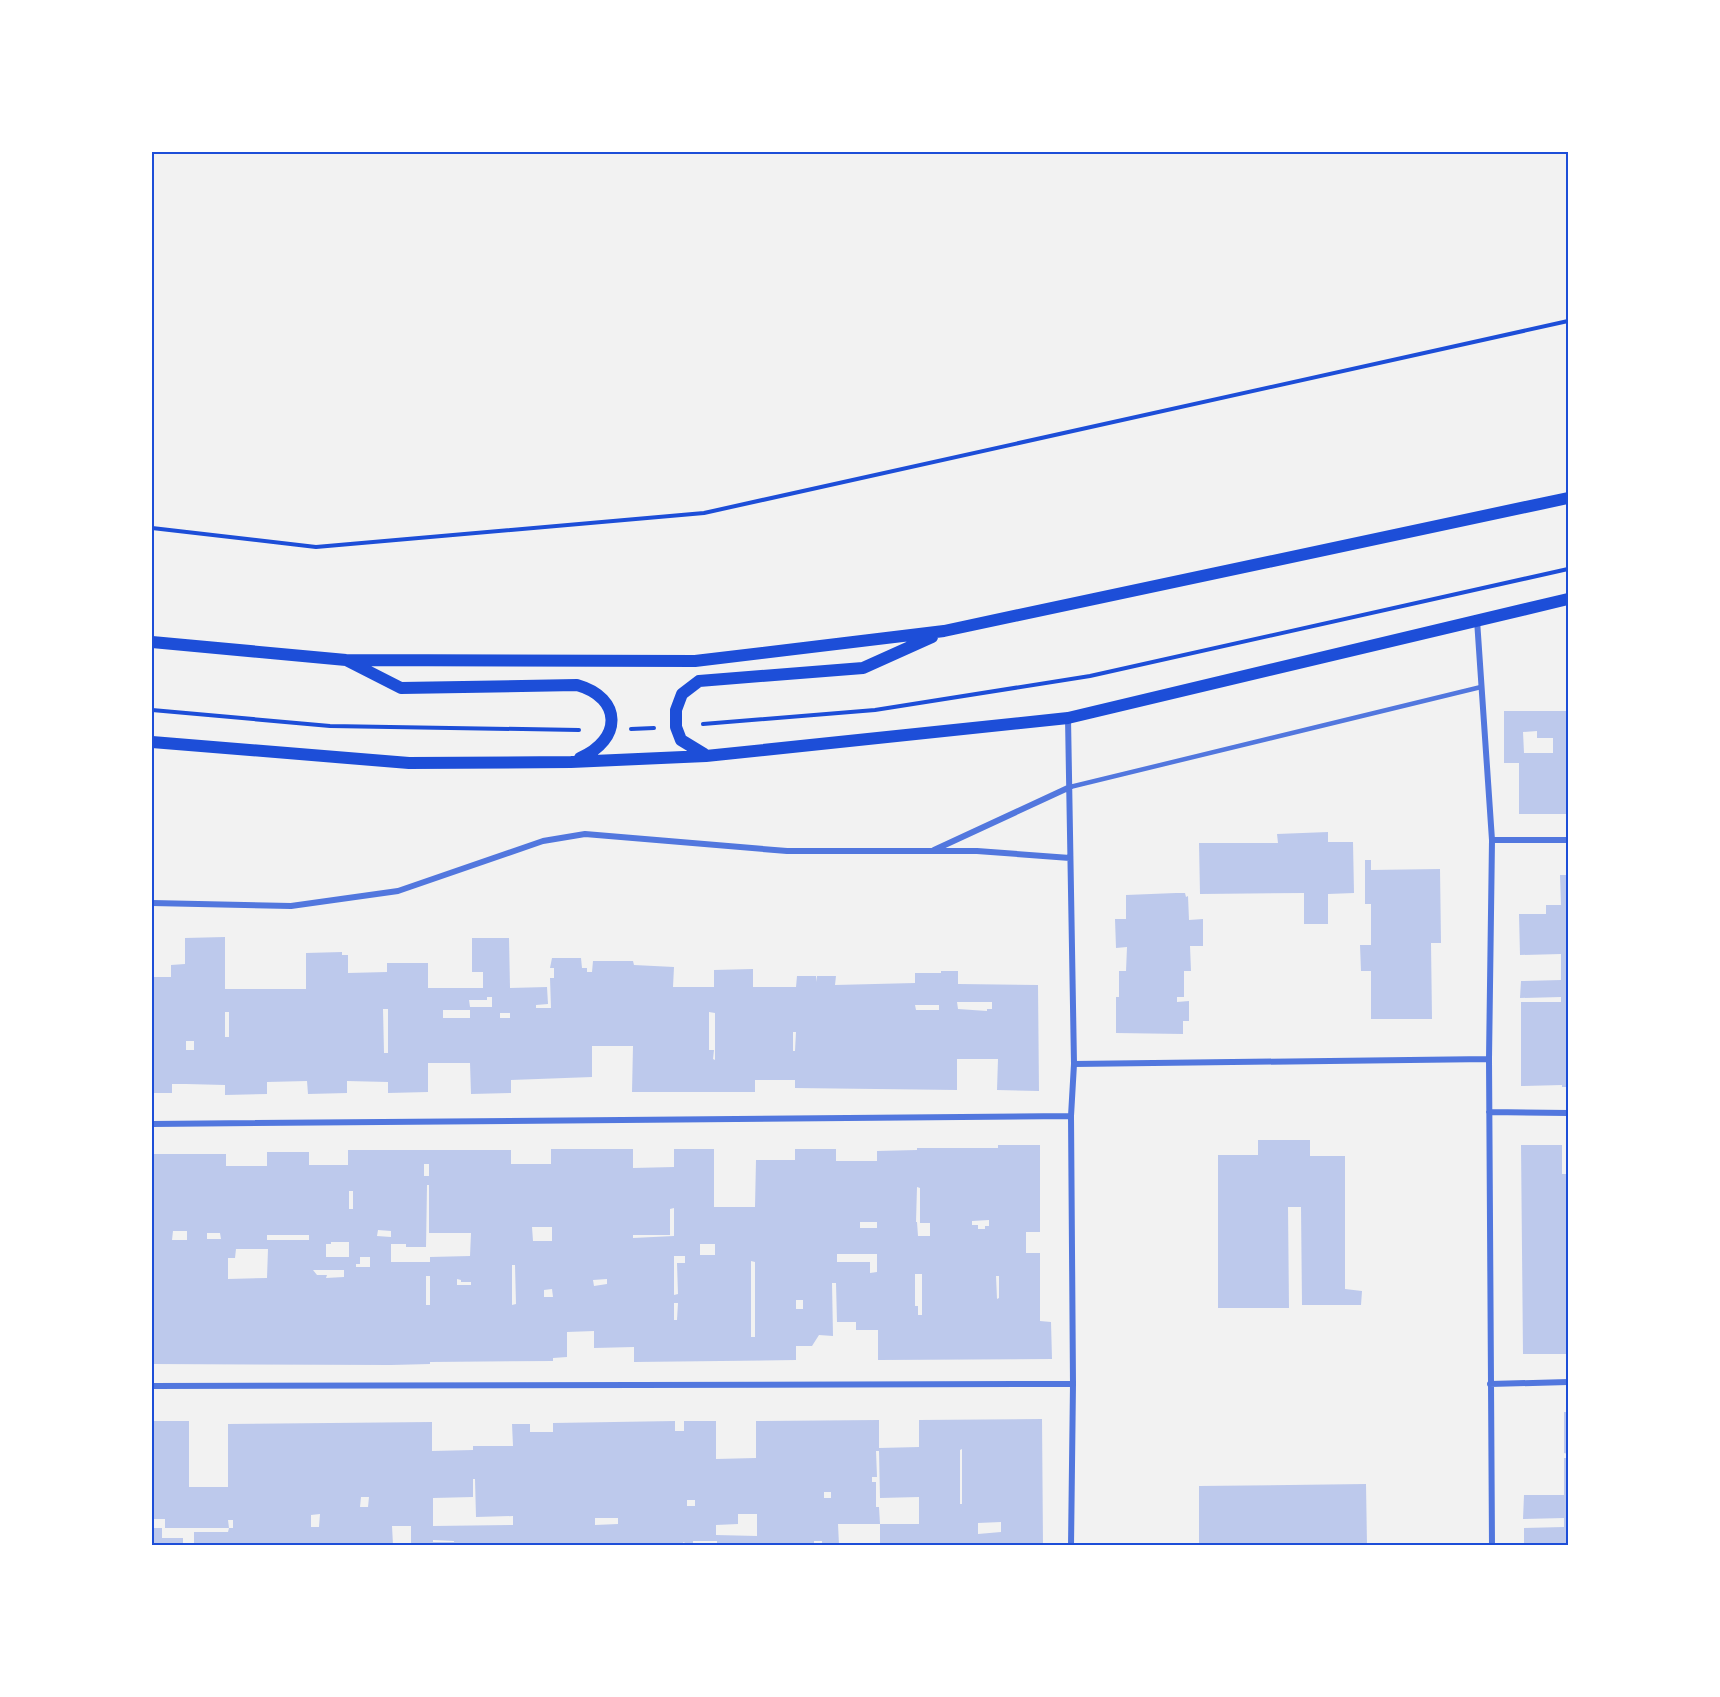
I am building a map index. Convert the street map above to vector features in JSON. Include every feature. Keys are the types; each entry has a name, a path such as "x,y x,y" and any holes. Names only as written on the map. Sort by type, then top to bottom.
{"main road":[{"path":"152,642 346,660 695,661 944,631 1569,498"},
{"path":"152,742 409,763 571,762 706,756 1068,718 1569,599"},
{"path":"706,756 681,740 676,727 676,710 682,694 699,681 863,668 944,631"},
{"path":"346,660 401,688 577,685 590,689 609,707 612,717 610,730 604,743 593,753 571,762"}],"street":[{"path":"1478,619 1492,840 1489,1059 1492,1545"},
{"path":"1068,718 1074,1064 1071,1116 1073,1384 1071,1545"},
{"path":"932,850 1070,786"},
{"path":"152,903 291,906 398,891 543,840 585,834 787,851 978,851 1070,858"},
{"path":"1492,840 1569,840"},
{"path":"1074,1064 1489,1059"},
{"path":"1489,1112 1569,1113"},
{"path":"152,1124 1071,1116"},
{"path":"1490,1384 1569,1382"},
{"path":"152,1386 1073,1384"}],"lane":[{"path":"1070,786 1481,687"}],"path":[{"path":"152,528 316,547 704,513 1569,321"}],"building":[{"path":"1504,711 1568,711 1568,814 1519,814 1519,763 1504,763","holes":["1537,731 1537,738 1553,738 1553,753 1524,753 1523,732"]},
{"path":"1328,832 1328,842 1353,842 1354,893 1328,894 1328,924 1304,924 1304,893 1200,894 1199,843 1278,843 1277,834"},
{"path":"1365,860 1371,860 1371,870 1440,869 1441,943 1431,943 1432,1019 1371,1019 1371,971 1361,971 1360,945 1371,945 1371,904 1365,904"},
{"path":"1560,875 1568,875 1568,1087 1562,1087 1562,1085 1521,1086 1521,1002 1561,1002 1561,997 1520,998 1521,981 1561,980 1561,954 1520,955 1519,914 1546,914 1546,905 1561,905"},
{"path":"1185,893 1186,897 1188,896 1189,920 1203,919 1203,946 1190,946 1191,971 1184,971 1184,997 1177,997 1177,1002 1189,1001 1189,1021 1183,1021 1183,1034 1116,1033 1119,971 1126,971 1127,947 1116,948 1115,919 1126,919 1126,895"},
{"path":"225,937 225,989 306,989 306,953 342,952 342,955 348,955 348,973 387,972 387,963 428,963 428,988 483,988 483,972 472,972 472,938 509,938 510,988 547,987 548,1004 536,1005 536,1008 551,1008 550,978 554,978 554,968 550,968 552,958 581,958 582,968 587,968 587,972 592,972 593,961 633,961 634,965 674,967 673,987 714,987 714,970 753,969 753,987 796,987 797,976 816,976 816,982 817,976 836,976 835,985 915,983 915,973 941,973 941,971 958,971 958,984 1038,985 1039,1091 997,1090 998,1059 957,1059 957,1090 795,1088 795,1080 755,1080 755,1092 632,1092 633,1046 592,1046 592,1077 511,1080 511,1093 471,1094 470,1063 428,1063 428,1092 388,1093 388,1082 347,1081 347,1093 308,1094 307,1081 267,1082 267,1094 225,1095 225,1085 186,1084 172,1084 172,1093 152,1093 152,977 171,977 171,965 185,964 185,938","holes":["487,997 492,997 492,1007 470,1007 469,1000 487,1000","957,1002 992,1002 992,1009 987,1009 987,1011 958,1009","915,1005 939,1005 939,1010 916,1010","383,1009 388,1009 388,1053 384,1053","443,1010 470,1010 470,1018 443,1018","225,1012 229,1012 229,1037 225,1037","709,1012 715,1013 715,1060 713,1059 714,1050 709,1050","500,1013 510,1013 510,1018 500,1018","793,1032 796,1032 795,1051 793,1051","186,1041 194,1041 194,1050 186,1050"]},
{"path":"1258,1140 1310,1140 1310,1156 1345,1156 1345,1289 1362,1291 1361,1305 1302,1305 1301,1207 1288,1207 1289,1308 1218,1308 1218,1155 1258,1155"},
{"path":"998,1145 1040,1145 1040,1232 1026,1232 1026,1253 1040,1253 1040,1321 1051,1322 1052,1359 878,1360 878,1330 856,1330 856,1322 837,1322 836,1283 832,1283 833,1336 819,1335 812,1346 796,1346 796,1360 634,1362 634,1347 594,1348 594,1331 567,1332 567,1357 553,1358 553,1361 430,1362 430,1364 391,1365 152,1364 152,1154 226,1154 226,1166 267,1166 267,1152 309,1152 309,1165 348,1165 348,1150 511,1150 511,1164 551,1164 551,1149 633,1149 633,1168 674,1167 674,1149 714,1149 714,1207 755,1207 756,1160 795,1160 795,1149 836,1149 836,1161 877,1161 877,1151 917,1150 917,1148 998,1148","holes":["424,1164 429,1164 429,1176 424,1176","427,1185 429,1185 429,1233 471,1233 470,1256 430,1257 430,1262 391,1262 391,1244 426,1247","917,1187 920,1188 920,1223 930,1223 930,1236 918,1236","349,1191 353,1191 353,1209 349,1209","674,1208 674,1236 633,1238 633,1235 670,1235 670,1209","989,1220 989,1226 985,1226 985,1229 978,1229 978,1225 972,1225 972,1221","860,1222 877,1222 877,1228 860,1228","532,1227 552,1227 552,1241 533,1241","378,1230 391,1231 391,1237 377,1236","173,1231 187,1231 187,1240 172,1240","207,1233 220,1233 221,1239 207,1239","267,1235 309,1235 309,1240 267,1240","349,1242 349,1257 326,1257 326,1244","700,1244 715,1244 715,1255 700,1255","236,1249 268,1249 267,1278 228,1279 228,1258 235,1258","837,1254 877,1254 877,1272 870,1273 870,1262 837,1262","674,1256 685,1256 685,1263 677,1263 678,1294 674,1295","360,1257 370,1257 370,1267 356,1267 356,1264 360,1264","751,1261 755,1262 755,1337 751,1337","512,1265 515,1265 516,1304 512,1305","313,1270 344,1270 344,1277 326,1278 327,1275 317,1275","915,1274 922,1274 922,1315 918,1315 918,1306 915,1306","426,1276 430,1276 430,1305 426,1305","996,1276 999,1276 999,1298 997,1299","457,1279 461,1282 471,1282 471,1285 457,1285","607,1279 607,1284 594,1286 593,1280","552,1289 553,1297 544,1297 544,1290","796,1300 803,1300 803,1309 796,1309","674,1303 678,1303 677,1320 674,1320"]},
{"path":"1521,1145 1562,1145 1562,1174 1568,1174 1568,1354 1523,1354"},
{"path":"1564,1412 1568,1412 1568,1454 1564,1453"},
{"path":"1042,1419 1043,1545 869,1545 869,1543 880,1543 880,1524 838,1524 839,1545 822,1545 822,1541 814,1541 814,1545 717,1545 717,1541 693,1541 693,1543 712,1543 712,1545 690,1545 683,1542 684,1545 411,1545 411,1526 392,1526 393,1545 194,1545 194,1532 228,1532 229,1528 165,1528 165,1519 152,1519 152,1421 189,1421 189,1487 228,1487 228,1424 432,1422 432,1451 473,1450 473,1446 513,1446 512,1424 530,1424 530,1432 553,1432 553,1423 675,1421 675,1431 684,1431 684,1421 716,1421 716,1459 756,1458 756,1421 879,1420 879,1448 919,1447 919,1420","holes":["962,1449 962,1504 960,1504 960,1450","876,1451 879,1451 880,1498 919,1497 919,1524 880,1524 879,1507 876,1507 876,1482 872,1482 872,1477 877,1477","473,1479 475,1479 476,1517 513,1516 513,1525 433,1526 433,1498 473,1497","824,1492 831,1492 831,1498 824,1498","361,1497 369,1497 368,1507 360,1507","687,1500 695,1500 695,1506 687,1506","320,1514 319,1527 311,1527 311,1515","738,1514 757,1514 757,1536 716,1535 716,1525 738,1524","595,1518 618,1518 618,1524 595,1525","228,1520 233,1520 233,1528 229,1528","1001,1522 1001,1532 978,1534 978,1523","433,1540 454,1542 433,1542"]},
{"path":"1564,1458 1568,1458 1568,1545 1524,1545 1524,1528 1564,1527 1564,1518 1523,1519 1524,1495 1564,1495"},
{"path":"1366,1484 1367,1545 1199,1545 1199,1486"},
{"path":"152,1528 162,1528 162,1538 183,1538 183,1545 152,1545"}]}
